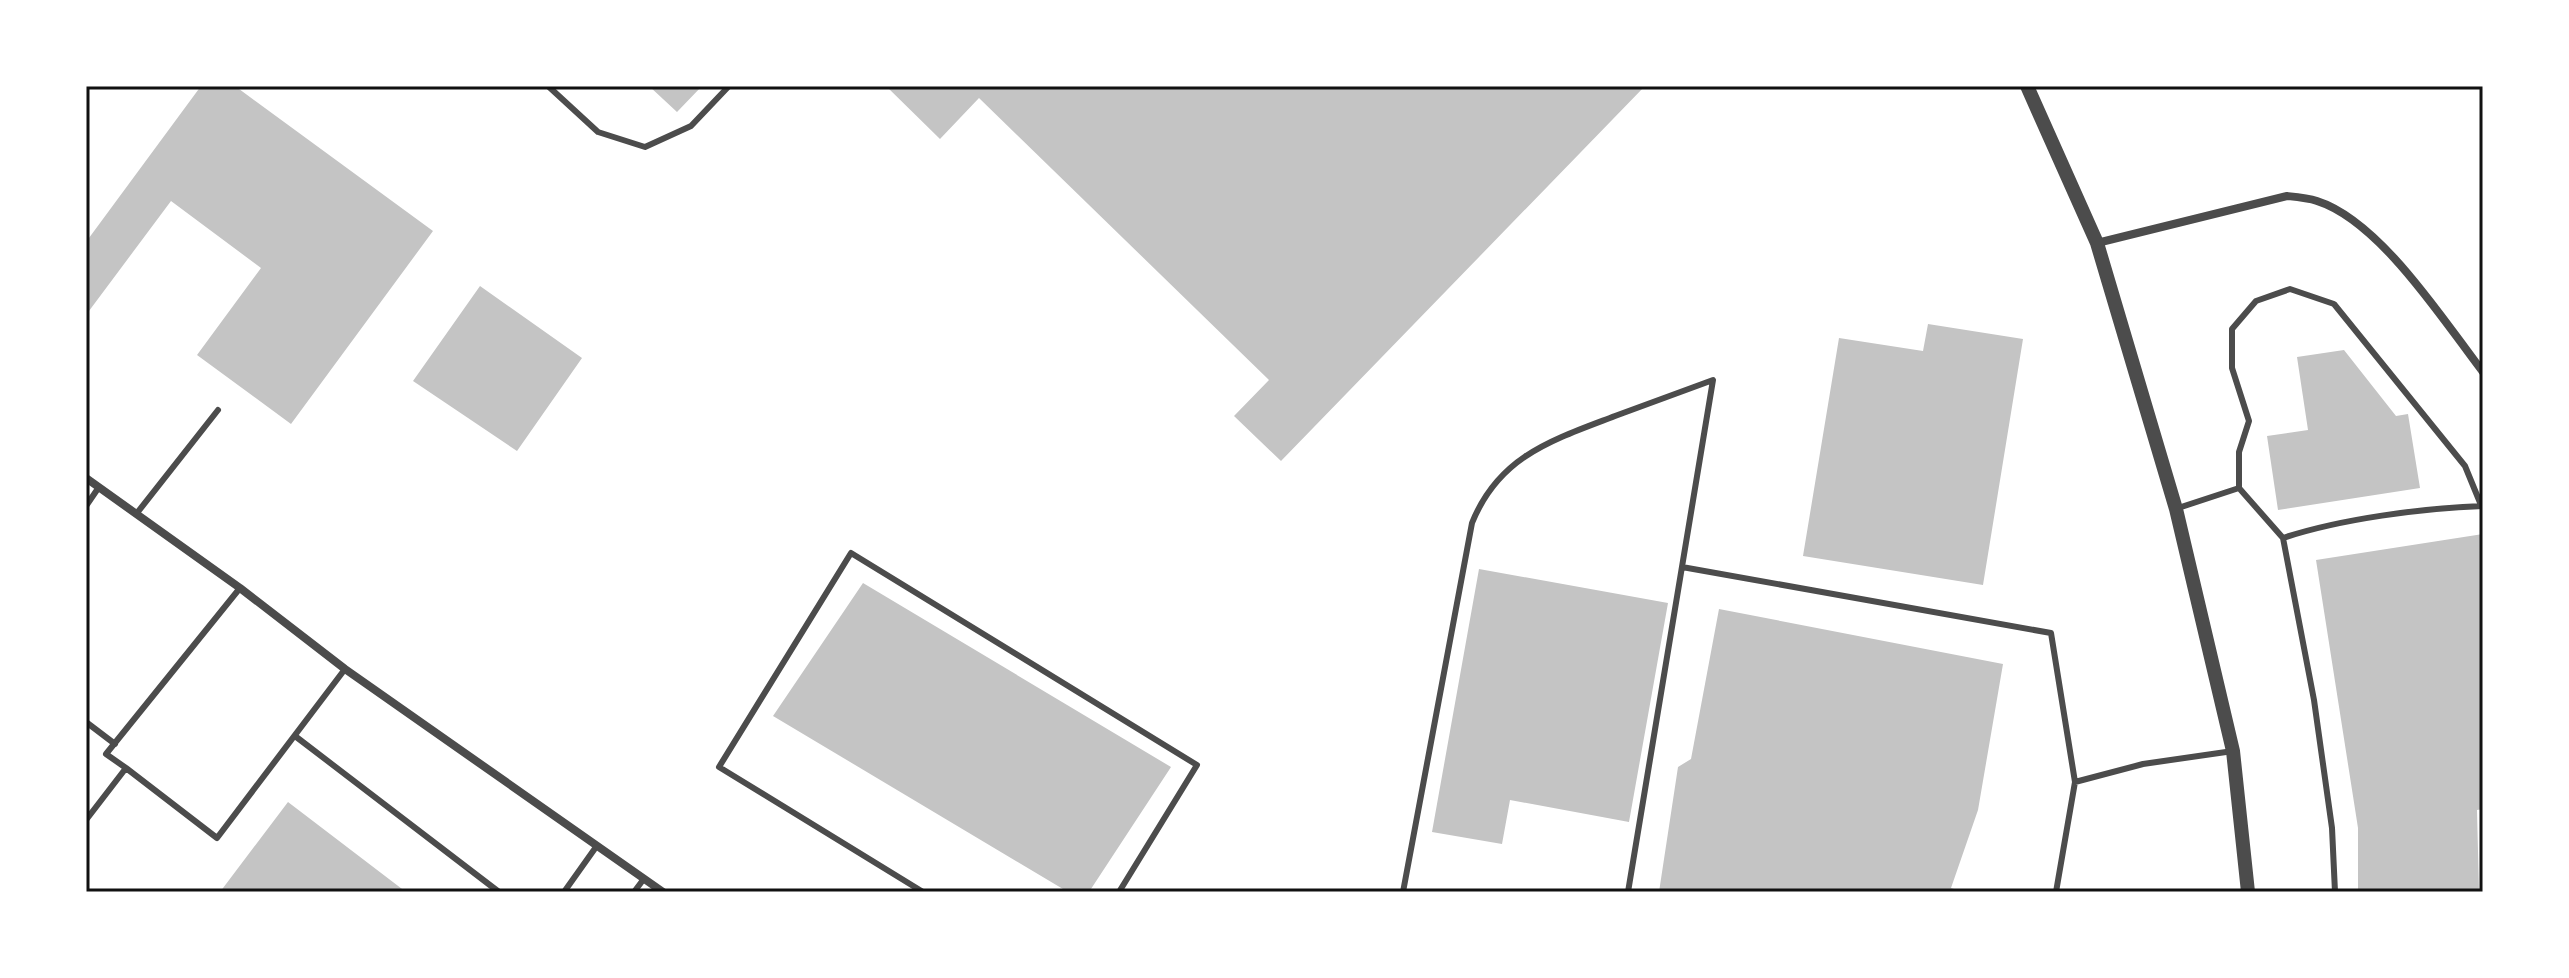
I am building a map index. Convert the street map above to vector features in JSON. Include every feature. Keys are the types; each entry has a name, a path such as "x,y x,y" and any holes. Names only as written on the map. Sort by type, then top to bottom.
{"street":[{"path":"2027,86 2097,243 2176,509 2233,751 2248,892"},
{"path":"2097,243 2287,196 2317,201 2343,213 2380,242 2483,372"},
{"path":"86,478 240,588 345,669 663,892"}],"lane":[{"path":"548,86 598,132 645,147 691,126 729,86"},
{"path":"2283,538 2312,529 2482,506 2465,466 2334,304 2290,289 2256,301 2232,329 2232,368 2249,421 2239,452 2239,488 2283,538 2314,700 2332,828 2335,892"},
{"path":"1403,892 1472,523 1481,500 1513,464 1550,441 1713,380 1628,892"},
{"path":"137,513 218,410"},
{"path":"86,506 99,487"},
{"path":"2176,509 2239,488"},
{"path":"923,892 719,767 851,553 1197,765 1119,892"},
{"path":"1682,567 2051,633 2075,782 2056,892"},
{"path":"240,588 106,754 217,838 345,669"},
{"path":"86,722 115,744"},
{"path":"295,736 499,892"},
{"path":"2075,782 2143,764 2233,751"},
{"path":"86,820 126,768"},
{"path":"564,892 596,847"},
{"path":"634,892 643,880"}],"building":[{"path":"201,86 235,86 433,231 291,424 197,355 261,268 171,201 86,315 86,242"},
{"path":"649,86 702,86 677,112"},
{"path":"886,86 1645,86 1281,461 1234,416 1269,380 979,98 940,139"},
{"path":"480,286 582,358 517,451 413,381"},
{"path":"1928,324 2023,339 1983,585 1803,556 1839,338 1923,351"},
{"path":"2344,350 2396,416 2408,414 2420,488 2278,510 2267,436 2308,430 2297,357"},
{"path":"2483,534 2483,809 2477,810 2479,892 2358,892 2358,828 2316,560"},
{"path":"1479,569 1668,603 1629,822 1510,800 1502,844 1432,832"},
{"path":"863,583 1171,767 1089,892 1068,892 773,716"},
{"path":"1719,609 2003,664 1978,810 1951,888 1963,892 1659,892 1678,767 1691,759"},
{"path":"288,802 406,892 220,892"}]}
